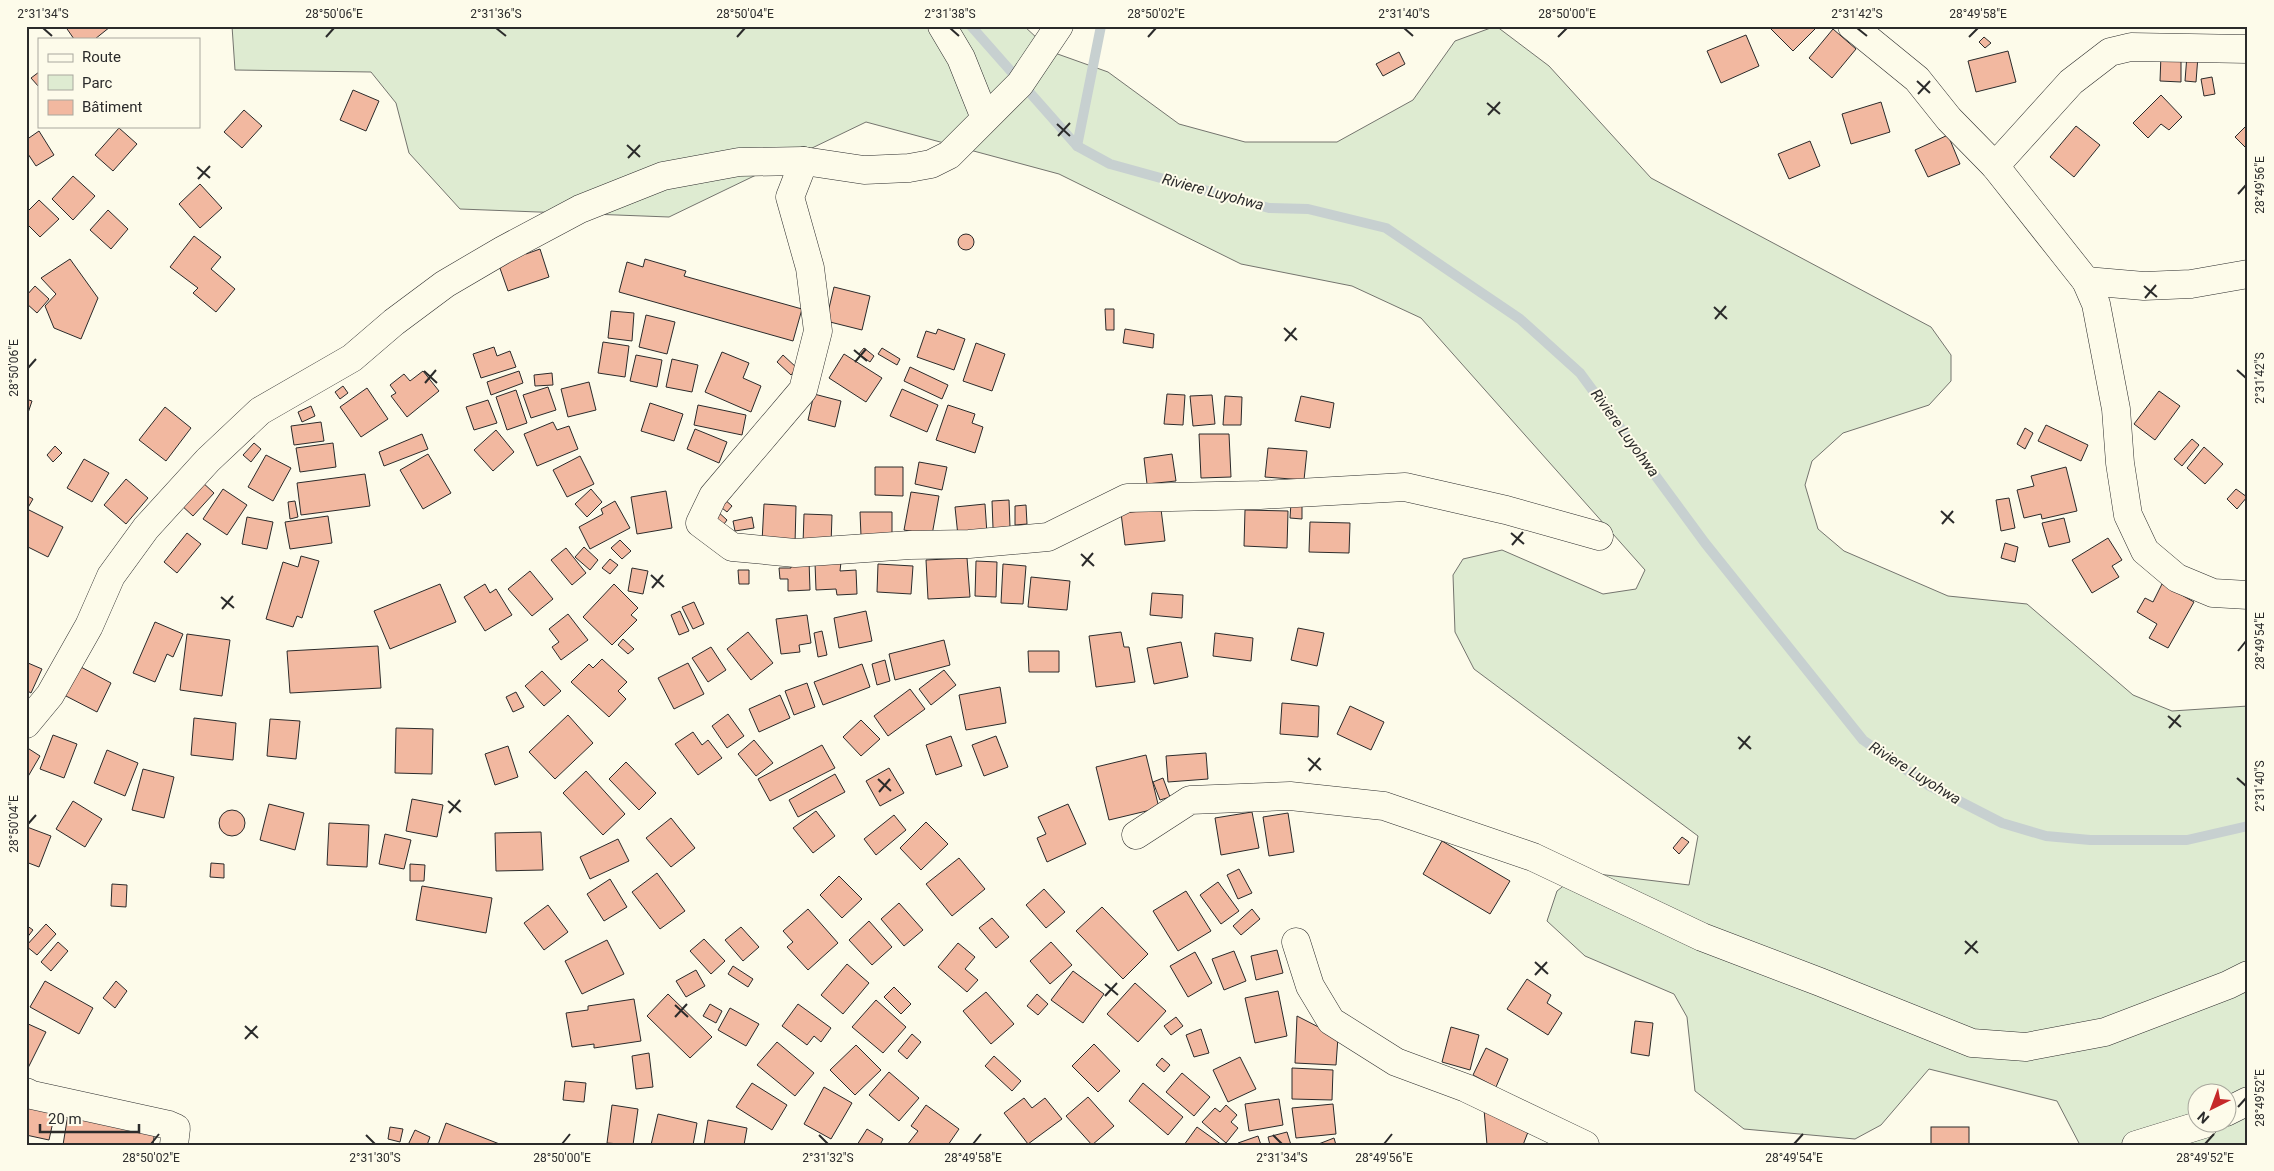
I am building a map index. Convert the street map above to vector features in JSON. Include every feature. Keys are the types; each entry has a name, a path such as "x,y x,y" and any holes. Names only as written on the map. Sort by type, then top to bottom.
{"street":[{"path":"942,26 961,58 985,118"},
{"path":"26,724 50,694 89,626 111,576 134,544 208,460 260,411 352,358 394,322 445,284 503,250 580,209 663,176 739,162 804,161 864,170 909,168 931,164 949,155 1020,84 1059,26"},
{"path":"1852,26 1917,79 1949,119 1995,166 2086,281 2096,304 2116,409 2120,463 2128,515 2145,551 2177,578 2214,593 2248,595"},
{"path":"1995,166 2071,82 2110,52 2131,47 2248,49"},
{"path":"804,161 790,197 810,268 818,331 803,390 713,496 700,523 732,547 795,552 910,545 977,544 1048,537 1128,498 1260,495 1405,487 1506,510 1599,536"},
{"path":"2086,281 2144,286 2182,284 2248,274"},
{"path":"1136,835 1190,800 1290,796 1384,806 1533,857 1702,937 1972,1043 2026,1047 2105,1032 2228,986 2248,975"},
{"path":"1296,942 1310,986 1331,1021 1396,1062 1466,1088 1585,1145"},
{"path":"26,1092 82,1107 169,1125 176,1128 174,1145"},
{"path":"2236,1107 2248,1101"},
{"path":"2136,1145 2186,1130"}],"green space":[{"path":"232,26 1024,26 1052,52 1108,72 1179,124 1245,142 1337,142 1413,100 1455,41 1496,26 1549,66 1651,178 1931,327 1951,355 1951,381 1929,405 1843,433 1812,461 1805,485 1818,529 1844,551 1948,596 2027,604 2133,695 2172,711 2248,706 2248,1145 2080,1145 2057,1101 1929,1069 1881,1125 1855,1139 1744,1129 1695,1091 1687,1017 1674,994 1585,956 1547,921 1557,891 1581,872 1689,885 1698,836 1474,669 1455,632 1453,575 1463,559 1502,550 1603,594 1636,589 1645,570 1421,318 1352,286 1241,264 1059,174 866,122 669,217 460,209 409,153 396,103 371,72 235,70"}],"building":[{"path":"65,26 110,27 96,38 73,38"},
{"path":"1768,26 1818,26 1793,51"},
{"path":"1833,29 1856,49 1832,78 1809,58"},
{"path":"1746,35 1759,66 1721,83 1707,51"},
{"path":"1984,37 1991,43 1985,48 1979,42"},
{"path":"2008,51 2016,82 1976,92 1968,61"},
{"path":"1399,52 1405,64 1383,76 1376,64"},
{"path":"2161,55 2181,56 2181,82 2160,81"},
{"path":"2187,55 2198,56 2196,82 2185,81"},
{"path":"38,73 38,86 31,78"},
{"path":"2212,77 2215,94 2204,96 2201,79"},
{"path":"353,90 379,101 366,131 340,120"},
{"path":"2161,95 2182,117 2169,130 2161,124 2148,138 2133,123"},
{"path":"1881,102 1890,132 1851,144 1842,114"},
{"path":"244,110 262,126 242,148 224,132"},
{"path":"2248,124 2248,150 2235,137"},
{"path":"2076,126 2100,145 2074,177 2050,157"},
{"path":"119,128 137,144 113,171 95,155"},
{"path":"39,131 54,155 36,166 26,151 26,140"},
{"path":"1948,135 1960,164 1928,177 1915,150"},
{"path":"1810,141 1820,166 1789,179 1778,154"},
{"path":"73,176 95,196 73,220 52,199"},
{"path":"200,184 222,208 200,228 179,204"},
{"path":"39,200 59,219 40,237 26,223 26,213"},
{"path":"108,210 128,229 111,249 90,230"},
{"path":"966,234 972,236 974,242 972,248 966,250 960,248 958,242 960,236"},
{"path":"194,236 221,257 211,269 235,289 216,312 193,293 198,288 170,267"},
{"path":"523,248 526,254 540,249 549,277 508,291 496,257"},
{"path":"70,259 98,298 81,339 54,328 45,306 56,294 41,278"},
{"path":"645,259 686,271 684,276 802,309 793,341 619,292 627,262 643,267"},
{"path":"35,286 49,299 37,313 26,303 26,296"},
{"path":"834,287 870,296 862,330 826,321"},
{"path":"1105,309 1114,309 1114,330 1106,330"},
{"path":"611,311 634,313 632,341 608,338"},
{"path":"646,315 675,322 667,354 639,347"},
{"path":"938,329 965,339 954,370 917,357 926,331 936,334"},
{"path":"1125,329 1154,334 1153,348 1123,343"},
{"path":"603,342 629,346 625,377 598,373"},
{"path":"976,343 1005,354 992,391 963,381"},
{"path":"494,347 497,356 510,351 516,367 481,378 473,354"},
{"path":"864,348 874,356 870,362 859,354"},
{"path":"882,348 900,359 897,365 878,354"},
{"path":"722,352 749,363 743,378 761,386 751,412 705,392"},
{"path":"844,354 882,378 866,402 829,378"},
{"path":"636,355 662,360 657,387 630,381"},
{"path":"783,355 797,368 791,375 777,362"},
{"path":"672,359 698,365 692,392 666,387"},
{"path":"910,367 948,385 942,399 904,381"},
{"path":"423,371 439,391 407,417 391,396 396,393 390,385 404,374 410,381"},
{"path":"519,371 523,383 491,395 487,382"},
{"path":"552,373 553,385 535,386 534,375"},
{"path":"589,382 596,410 568,417 561,389"},
{"path":"343,386 348,393 340,399 335,392"},
{"path":"548,387 556,410 531,418 523,395"},
{"path":"367,388 388,419 361,437 340,407"},
{"path":"902,389 938,405 927,432 890,416"},
{"path":"516,390 527,423 507,430 496,397"},
{"path":"2159,391 2180,406 2155,440 2134,424"},
{"path":"814,394 841,401 835,427 808,420"},
{"path":"1167,394 1185,395 1183,425 1164,424"},
{"path":"1212,395 1215,424 1193,426 1190,396"},
{"path":"1225,396 1242,397 1241,425 1223,425"},
{"path":"1301,396 1334,403 1330,428 1295,421"},
{"path":"26,399 32,401 26,419"},
{"path":"488,400 497,423 474,430 466,407"},
{"path":"650,403 683,414 674,441 641,431"},
{"path":"698,405 746,415 742,435 694,425"},
{"path":"948,405 975,414 972,423 983,427 975,453 936,440"},
{"path":"311,406 315,416 302,422 298,412"},
{"path":"165,407 191,428 166,461 139,440"},
{"path":"321,422 324,441 294,445 291,426"},
{"path":"553,422 557,430 569,426 578,449 537,466 524,434"},
{"path":"2046,425 2088,445 2081,461 2038,441"},
{"path":"2025,428 2033,433 2025,449 2017,444"},
{"path":"695,429 727,442 719,463 687,449"},
{"path":"496,430 514,452 493,471 474,450"},
{"path":"422,434 428,449 384,466 379,452"},
{"path":"1199,434 1229,434 1231,477 1201,478"},
{"path":"2192,439 2199,445 2182,466 2174,459"},
{"path":"254,443 261,449 251,462 243,455"},
{"path":"333,443 336,467 300,472 296,448"},
{"path":"55,446 62,453 53,462 47,455"},
{"path":"2204,447 2223,464 2205,484 2187,468"},
{"path":"1268,448 1307,451 1304,480 1265,477"},
{"path":"428,454 451,493 423,509 400,470"},
{"path":"1172,454 1176,481 1147,484 1144,458"},
{"path":"266,455 291,468 273,501 248,487"},
{"path":"580,456 594,484 567,497 553,470"},
{"path":"84,459 109,473 92,502 67,488"},
{"path":"919,462 947,467 942,490 915,484"},
{"path":"875,467 903,467 903,496 875,495"},
{"path":"2066,467 2077,511 2042,519 2041,514 2024,518 2017,490 2034,486 2031,476"},
{"path":"365,474 370,506 301,515 297,483"},
{"path":"126,479 148,498 126,524 104,505"},
{"path":"201,481 214,493 193,516 180,504"},
{"path":"223,489 247,505 227,535 203,519"},
{"path":"591,489 602,502 587,517 575,504"},
{"path":"2236,489 2247,497 2237,509 2227,499"},
{"path":"666,491 672,528 637,534 631,497"},
{"path":"911,492 939,496 932,535 904,530"},
{"path":"26,495 33,499 26,511"},
{"path":"723,498 732,506 727,512 717,504"},
{"path":"2009,498 2015,528 2001,531 1996,500"},
{"path":"1009,500 1010,527 993,528 992,501"},
{"path":"295,501 298,517 290,519 288,502"},
{"path":"615,501 630,528 590,549 579,527 603,514 601,509"},
{"path":"1291,503 1302,503 1302,519 1290,518"},
{"path":"764,504 796,506 795,544 762,542"},
{"path":"985,504 987,534 958,536 955,507"},
{"path":"1026,505 1027,524 1015,525 1015,506"},
{"path":"1161,509 1165,541 1125,545 1121,513"},
{"path":"29,510 63,527 48,557 26,546 26,516"},
{"path":"716,510 727,520 721,528 709,518"},
{"path":"1245,510 1288,511 1287,548 1244,546"},
{"path":"860,512 892,512 892,536 861,536"},
{"path":"804,514 832,515 831,545 803,544"},
{"path":"328,516 332,543 290,549 285,522"},
{"path":"247,517 273,522 267,549 242,544"},
{"path":"752,517 754,528 735,531 733,521"},
{"path":"2064,518 2070,542 2049,547 2042,523"},
{"path":"1310,522 1350,523 1349,553 1309,552"},
{"path":"187,533 201,544 177,573 164,562"},
{"path":"2108,538 2122,560 2112,566 2119,577 2092,593 2072,560"},
{"path":"620,540 631,551 622,559 611,548"},
{"path":"2005,543 2018,547 2015,562 2001,558"},
{"path":"584,547 598,560 590,570 575,557"},
{"path":"566,548 586,573 572,585 551,560"},
{"path":"301,556 319,561 302,618 297,616 293,627 266,619 283,562 298,567"},
{"path":"967,558 970,597 928,599 926,560"},
{"path":"610,559 618,565 610,574 602,568"},
{"path":"791,560 809,560 810,590 788,591 788,579 780,579 779,568 791,568"},
{"path":"976,561 997,562 996,597 975,596"},
{"path":"841,562 840,571 856,570 857,594 837,595 836,589 816,590 815,563"},
{"path":"878,564 913,566 911,594 877,592"},
{"path":"1003,564 1026,566 1023,604 1001,603"},
{"path":"632,568 648,571 643,594 628,591"},
{"path":"738,570 749,570 749,584 739,584"},
{"path":"530,571 553,599 532,616 508,589"},
{"path":"1031,577 1070,581 1067,610 1028,607"},
{"path":"440,584 456,622 390,649 374,611"},
{"path":"485,584 490,593 496,589 512,615 485,631 464,597"},
{"path":"614,584 638,608 631,615 637,620 612,645 583,617"},
{"path":"2162,584 2194,602 2168,648 2149,638 2157,624 2137,612 2145,598 2153,602"},
{"path":"1152,593 1183,595 1182,618 1150,615"},
{"path":"694,602 704,624 693,629 682,607"},
{"path":"680,611 689,631 679,635 671,615"},
{"path":"866,611 872,641 839,648 834,618"},
{"path":"568,614 588,640 561,660 552,647 559,642 549,629"},
{"path":"807,615 811,643 799,645 800,652 781,654 776,619"},
{"path":"155,622 183,634 173,657 167,654 155,682 133,673"},
{"path":"1298,628 1324,633 1317,666 1291,660"},
{"path":"822,631 827,655 818,657 814,633"},
{"path":"748,632 773,663 751,680 727,649"},
{"path":"1121,632 1124,647 1129,647 1135,682 1096,687 1089,636"},
{"path":"1215,633 1253,638 1251,661 1213,656"},
{"path":"187,634 230,640 222,696 180,690"},
{"path":"623,639 634,649 628,654 618,645"},
{"path":"944,640 950,665 895,680 889,654"},
{"path":"1181,642 1188,677 1154,684 1147,648"},
{"path":"378,646 381,688 290,693 287,651"},
{"path":"711,647 726,670 708,682 692,658"},
{"path":"1028,651 1059,651 1059,672 1029,672"},
{"path":"602,659 627,682 618,691 626,699 609,717 571,682 589,664 593,668"},
{"path":"885,660 890,681 877,685 872,664"},
{"path":"28,663 42,669 31,693 26,690"},
{"path":"688,663 704,694 674,709 658,678"},
{"path":"862,664 870,687 823,705 814,682"},
{"path":"79,666 111,683 97,712 64,695"},
{"path":"944,670 956,685 931,705 919,689"},
{"path":"542,671 561,691 544,706 525,686"},
{"path":"807,683 815,707 794,715 785,691"},
{"path":"1000,687 1006,723 966,730 959,695"},
{"path":"910,689 925,709 888,736 874,716"},
{"path":"516,692 524,707 513,712 506,697"},
{"path":"780,695 790,718 759,732 749,709"},
{"path":"1282,703 1319,706 1318,737 1280,734"},
{"path":"1350,706 1384,722 1371,750 1337,734"},
{"path":"728,714 744,736 727,748 712,726"},
{"path":"568,715 593,743 555,779 529,752"},
{"path":"194,718 236,723 233,760 191,755"},
{"path":"270,719 300,721 296,759 267,756"},
{"path":"861,720 880,739 861,756 843,737"},
{"path":"396,728 433,729 432,774 395,773"},
{"path":"693,732 702,745 708,740 722,758 698,775 675,744"},
{"path":"53,735 77,744 64,778 40,769"},
{"path":"951,736 962,766 936,775 926,745"},
{"path":"996,736 1008,767 984,776 972,745"},
{"path":"754,740 773,763 756,776 738,754"},
{"path":"822,745 835,768 770,801 758,779"},
{"path":"508,746 518,777 495,785 485,754"},
{"path":"26,747 40,756 26,780"},
{"path":"107,750 138,763 125,796 94,783"},
{"path":"1206,753 1208,779 1168,782 1166,756"},
{"path":"1146,755 1159,808 1109,820 1096,767"},
{"path":"626,762 656,793 639,810 609,779"},
{"path":"889,768 904,793 880,806 866,781"},
{"path":"143,769 174,777 164,818 132,810"},
{"path":"586,771 625,814 603,835 563,793"},
{"path":"835,774 845,792 798,817 789,800"},
{"path":"1163,778 1170,797 1160,800 1153,782"},
{"path":"412,799 443,805 437,837 406,831"},
{"path":"73,801 102,819 85,847 56,829"},
{"path":"269,804 304,813 295,850 260,840"},
{"path":"1068,804 1086,844 1047,862 1037,838 1046,834 1038,817"},
{"path":"232,810 241,814 245,823 241,832 232,836 223,832 219,823 223,814"},
{"path":"816,811 835,836 813,853 793,828"},
{"path":"1252,812 1259,848 1221,855 1215,818"},
{"path":"1288,813 1294,852 1269,856 1263,817"},
{"path":"894,815 906,830 876,855 864,839"},
{"path":"671,818 695,848 671,867 646,838"},
{"path":"926,822 948,844 921,870 900,848"},
{"path":"329,823 369,825 367,867 327,865"},
{"path":"27,827 51,836 39,867 26,862"},
{"path":"541,832 543,870 496,871 495,833"},
{"path":"385,834 411,840 404,869 379,864"},
{"path":"1682,837 1689,842 1679,854 1673,848"},
{"path":"618,839 629,861 590,879 580,857"},
{"path":"1442,841 1510,881 1490,914 1423,874"},
{"path":"959,858 985,889 952,916 926,884"},
{"path":"211,863 224,864 224,878 210,877"},
{"path":"410,864 425,865 424,881 410,881"},
{"path":"1239,869 1252,893 1238,899 1227,875"},
{"path":"657,873 685,911 660,929 632,892"},
{"path":"839,876 862,899 842,918 820,895"},
{"path":"610,879 627,907 604,921 587,894"},
{"path":"1218,882 1239,911 1221,924 1200,895"},
{"path":"112,884 127,885 126,907 111,906"},
{"path":"422,886 492,898 486,933 416,920"},
{"path":"1044,889 1065,912 1046,928 1026,905"},
{"path":"1186,891 1211,931 1178,951 1153,911"},
{"path":"899,903 923,930 904,946 881,919"},
{"path":"548,905 568,932 544,950 524,923"},
{"path":"1102,907 1148,954 1123,979 1076,931"},
{"path":"808,909 838,943 808,970 787,947 793,942 783,931"},
{"path":"1252,909 1260,919 1241,935 1233,926"},
{"path":"992,918 1009,937 996,948 979,928"},
{"path":"869,921 892,947 872,965 849,940"},
{"path":"46,924 56,934 37,955 26,946"},
{"path":"26,925 33,930 26,939"},
{"path":"741,927 759,947 743,961 725,940"},
{"path":"704,939 725,961 711,974 690,951"},
{"path":"607,940 624,974 582,994 565,961"},
{"path":"58,942 68,951 51,971 41,962"},
{"path":"1051,942 1072,965 1050,984 1030,961"},
{"path":"958,943 975,957 965,969 978,980 967,992 938,967"},
{"path":"1277,950 1283,973 1256,980 1251,956"},
{"path":"1234,951 1246,981 1224,990 1212,959"},
{"path":"1195,952 1212,983 1188,997 1170,966"},
{"path":"847,964 869,983 843,1014 821,995"},
{"path":"733,966 753,979 748,987 728,974"},
{"path":"696,970 705,986 686,997 676,981"},
{"path":"1073,971 1104,994 1083,1023 1051,1000"},
{"path":"1527,979 1551,995 1547,1003 1562,1013 1548,1035 1507,1009"},
{"path":"45,981 93,1008 79,1034 30,1007"},
{"path":"116,981 127,991 115,1008 103,998"},
{"path":"1135,983 1166,1011 1138,1042 1107,1014"},
{"path":"894,987 911,1004 901,1014 884,997"},
{"path":"1278,991 1287,1036 1255,1043 1245,998"},
{"path":"986,992 1014,1024 991,1044 963,1011"},
{"path":"668,994 712,1037 690,1058 647,1016"},
{"path":"1037,994 1048,1004 1038,1015 1027,1006"},
{"path":"634,999 641,1041 594,1048 594,1044 572,1047 566,1013 588,1010 588,1006"},
{"path":"876,1000 906,1027 883,1053 852,1027"},
{"path":"710,1004 722,1011 716,1023 703,1016"},
{"path":"798,1004 831,1028 821,1042 814,1036 807,1045 782,1026"},
{"path":"730,1008 759,1024 746,1046 718,1030"},
{"path":"1297,1016 1338,1037 1336,1065 1295,1063"},
{"path":"1176,1017 1183,1026 1171,1035 1164,1026"},
{"path":"1635,1021 1653,1023 1649,1056 1631,1053"},
{"path":"26,1023 46,1032 26,1072"},
{"path":"1451,1027 1479,1035 1470,1070 1442,1062"},
{"path":"1201,1029 1209,1053 1194,1057 1186,1035"},
{"path":"912,1034 921,1042 907,1059 898,1051"},
{"path":"777,1042 814,1073 795,1096 757,1065"},
{"path":"1094,1044 1120,1071 1098,1092 1072,1066"},
{"path":"856,1045 881,1070 855,1095 830,1070"},
{"path":"1486,1048 1508,1059 1496,1087 1473,1075"},
{"path":"649,1053 653,1087 636,1089 632,1056"},
{"path":"994,1056 1021,1081 1012,1091 985,1066"},
{"path":"1240,1057 1256,1089 1228,1102 1213,1070"},
{"path":"1162,1058 1170,1065 1164,1072 1156,1065"},
{"path":"1292,1068 1333,1070 1332,1100 1292,1099"},
{"path":"889,1072 919,1098 899,1121 869,1095"},
{"path":"1182,1073 1210,1097 1194,1116 1166,1092"},
{"path":"565,1081 586,1083 584,1102 563,1100"},
{"path":"752,1083 787,1105 772,1130 736,1107"},
{"path":"1143,1083 1183,1117 1168,1135 1129,1101"},
{"path":"824,1087 852,1103 831,1139 804,1124"},
{"path":"1088,1097 1114,1126 1092,1145 1066,1116"},
{"path":"1024,1098 1032,1108 1045,1098 1062,1119 1028,1144 1004,1113"},
{"path":"1279,1099 1283,1125 1249,1131 1245,1104"},
{"path":"26,1102 56,1108 49,1140 26,1135"},
{"path":"1333,1104 1336,1134 1296,1138 1292,1108"},
{"path":"612,1105 638,1109 633,1145 607,1143"},
{"path":"926,1105 959,1129 948,1145 907,1145 918,1131 911,1126"},
{"path":"1226,1105 1237,1115 1231,1122 1238,1128 1226,1143 1202,1122 1215,1108 1220,1112"},
{"path":"1484,1109 1528,1132 1523,1145 1487,1145"},
{"path":"68,1114 155,1129 153,1145 63,1145"},
{"path":"658,1114 697,1123 693,1145 651,1145"},
{"path":"708,1120 747,1128 744,1145 704,1145"},
{"path":"446,1123 502,1145 438,1145"},
{"path":"390,1127 403,1129 400,1142 388,1139"},
{"path":"1197,1127 1222,1145 1184,1145"},
{"path":"1931,1127 1969,1127 1969,1145 1931,1145"},
{"path":"867,1129 883,1139 880,1145 857,1145"},
{"path":"415,1130 430,1137 427,1145 408,1145"},
{"path":"1287,1132 1291,1145 1270,1145 1268,1137"},
{"path":"1258,1136 1261,1145 1239,1145 1238,1143"},
{"path":"1334,1138 1336,1145 1316,1145"}],"waterway":[{"name":"Riviere Luyohwa","path":"971,26 1077,146 1110,164 1269,208 1308,209 1386,228 1520,319 1580,373 1705,543 1863,740 1928,785 2002,823 2046,836 2090,840 2187,840 2248,826"},
{"path":"1077,146 1101,26"}]}
